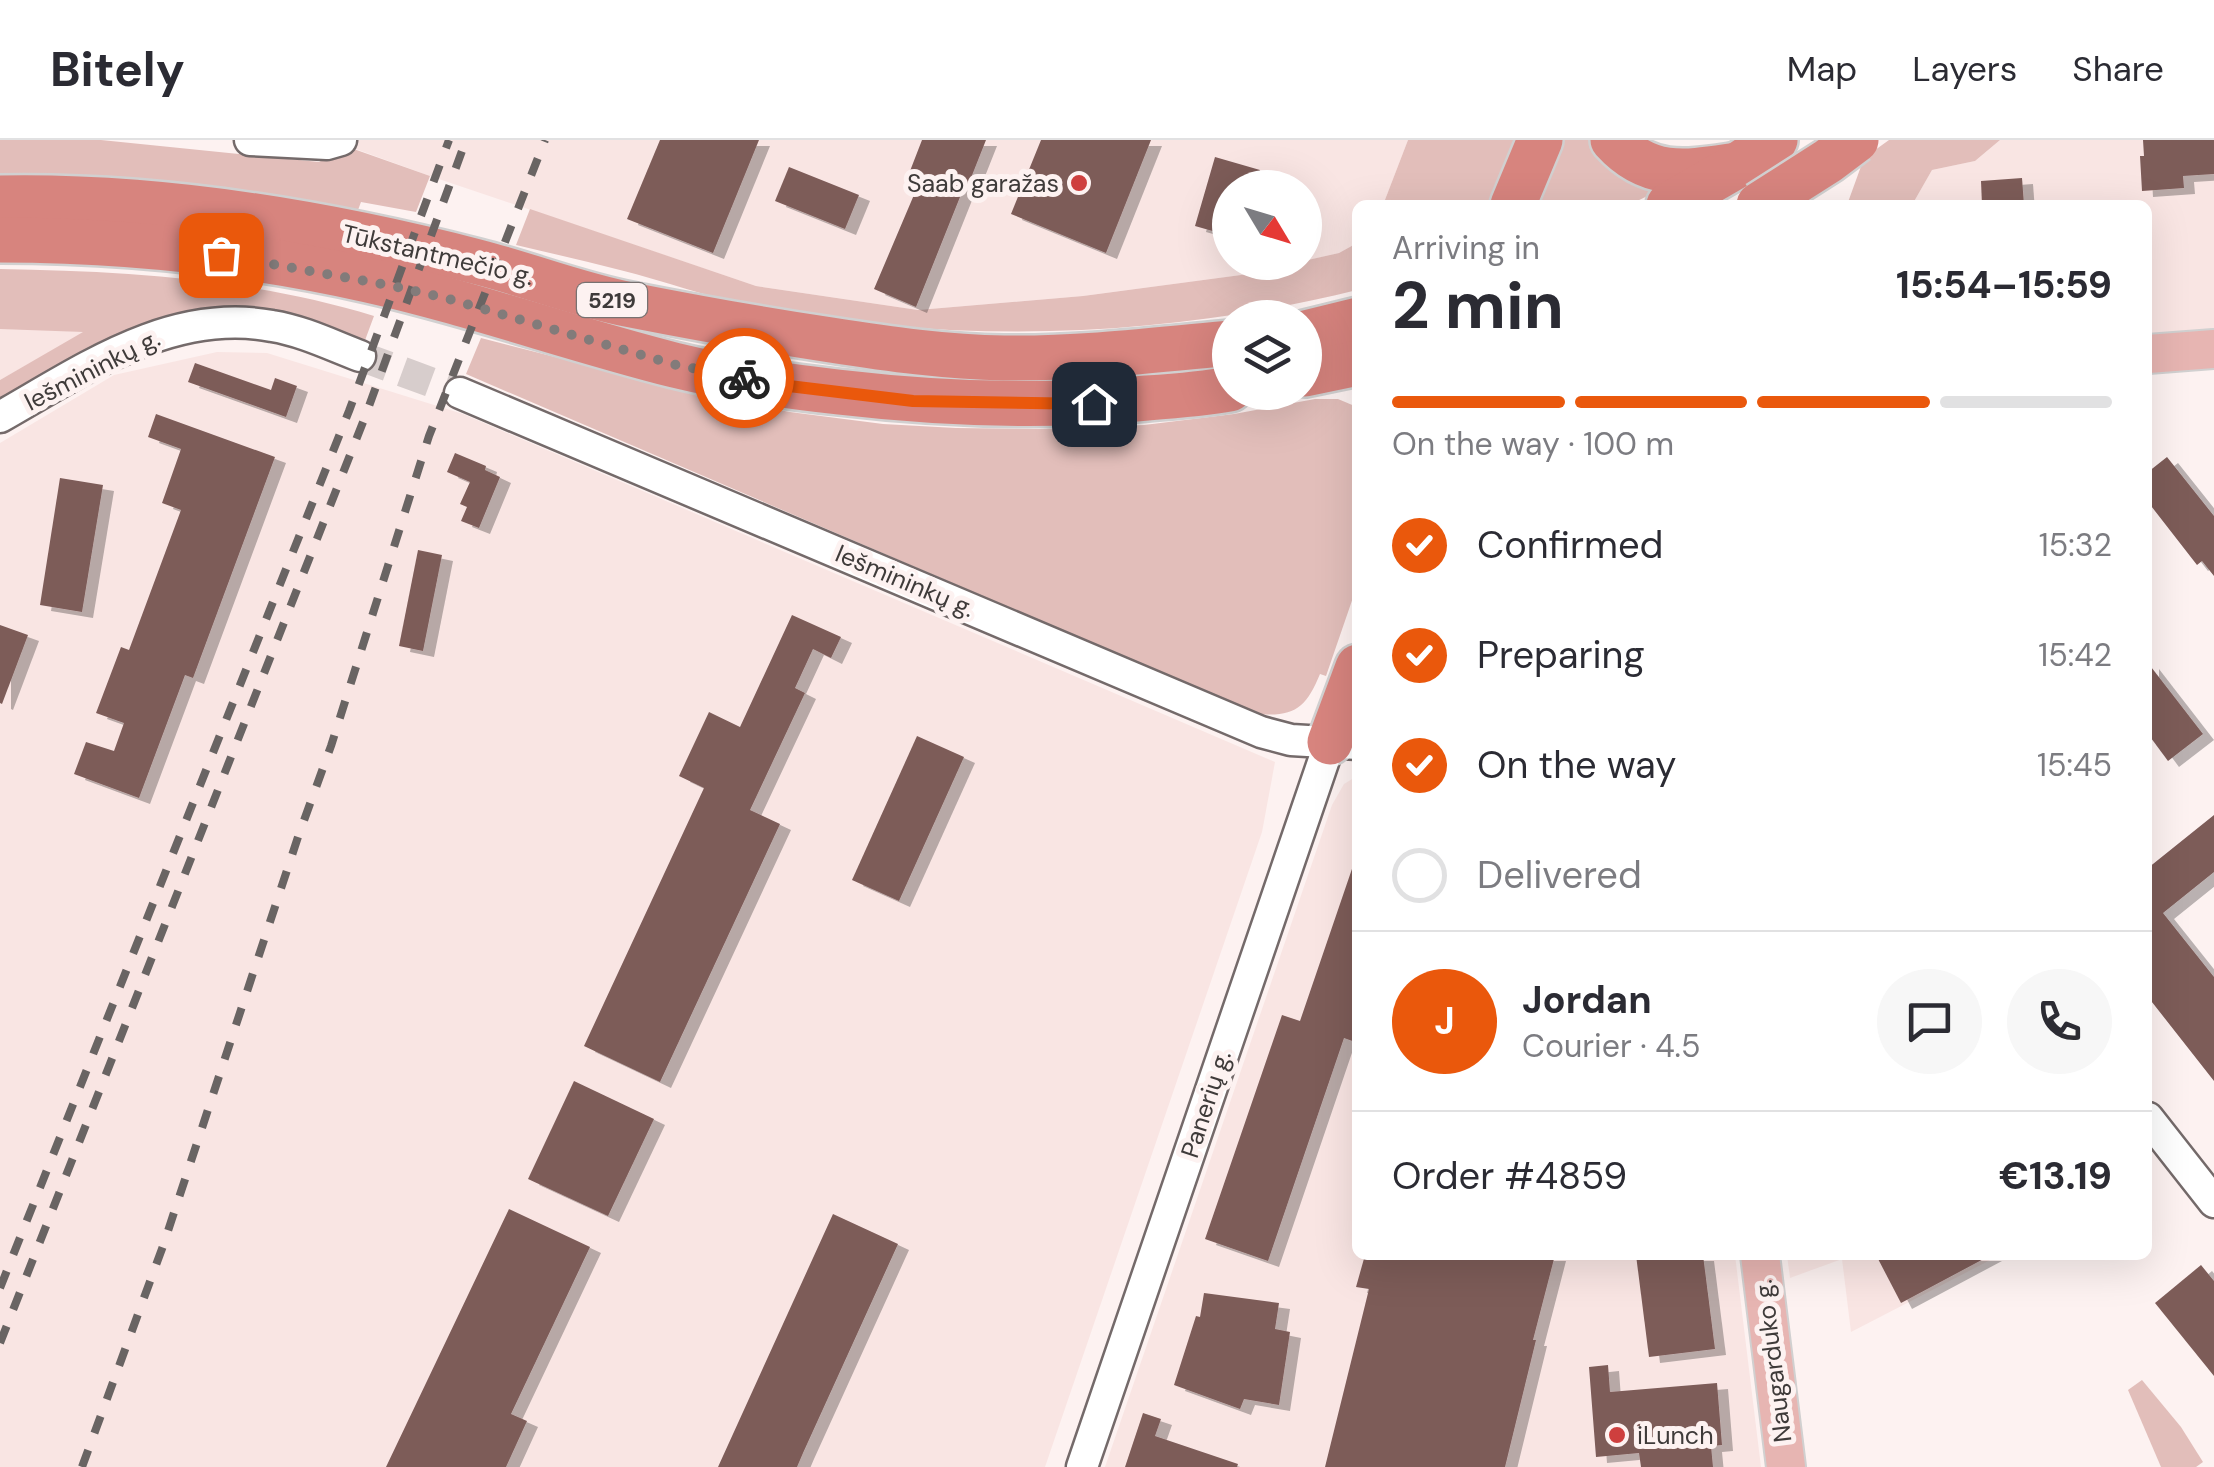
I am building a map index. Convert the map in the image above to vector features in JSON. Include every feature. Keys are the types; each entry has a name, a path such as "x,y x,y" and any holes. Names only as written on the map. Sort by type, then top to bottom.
{"highway":[{"path":"1515,200 1540,140"},
{"path":"1613,140 1630,157 1666,170 1691,172 1738,165"},
{"path":"1678,200 1775,140"},
{"path":"1767,200 1856,140"},
{"name":"Tūkstantmečio g.","path":"0,198 152,204 356,234 476,262 626,304 921,354 1056,357 1212,344"},
{"name":"Tūkstantmečio g.","path":"0,240 158,247 346,276 449,299 676,365 789,386 913,401 1009,404 1094,404 1212,391"},
{"path":"1322,348 1352,325"},
{"path":"1322,361 1352,364"},
{"path":"1322,370 1352,390"},
{"path":"1344,743 1352,700"}],"main road":[{"path":"1810,200 1830,140"},
{"path":"2152,354 2214,350"},
{"name":"Naugarduko g.","path":"1761,1260 1786,1467"}],"street":[{"path":"250,140 327,144 341,140"},
{"name":"Iešmininkų g.","path":"0,418 98,361 148,338 193,325 241,322 274,326 360,356"},
{"name":"Iešmininkų g.","path":"460,393 1260,732 1292,740 1344,743"},
{"name":"Panerių g.","path":"1082,1467 1344,743"},
{"path":"2152,1123 2214,1202"}],"shaded area":[{"path":"0,140 101,140 319,162 348,147 430,176 416,212 361,202 358,210 244,191 118,177 0,175"},
{"path":"331,140 1408,140 1385,200 1352,200 1352,246 1322,257 1322,170 1212,170 1212,279 1083,296 918,310 756,286"},
{"path":"1408,140 1523,140 1499,200 1385,200"},
{"path":"1555,140 1597,140 1672,184 1639,200 1531,200"},
{"path":"1889,140 2000,140 1975,161 1932,170 1915,200 1849,200 1864,158"},
{"path":"2000,140 2214,140 2214,339 2152,344 2152,200 1915,200 1932,170 1975,161"},
{"path":"530,209 756,286 918,310 1083,296 1212,279 1322,280 1322,257 1352,246 1352,291 1311,300 1212,300 1212,318 1056,331 904,327 828,319 752,306 516,245"},
{"path":"0,269 189,279 282,293 374,316 364,343 265,310 0,402 0,380 83,332 0,329"},
{"path":"0,329 85,332 0,380"},
{"path":"481,338 720,399 883,424 1040,429 1144,425 1256,410 1322,410 1322,399 1338,399 1352,405 1352,601 1326,676 1320,674 1310,695 1298,708 1281,714 1257,714 466,374"},
{"path":"217,352 267,353 463,414 1275,762 1262,832 1045,1467 0,1467 0,443 114,375"},
{"path":"1352,779 1352,1260 1736,1260 1761,1467 1105,1467 1332,805 1344,784"},
{"path":"1788,1260 1839,1260 1790,1278"},
{"path":"1842,1260 1990,1260 1851,1332"},
{"path":"2142,1380 2181,1427 2203,1462 2196,1467 2161,1467 2128,1390"}],"building":[{"path":"660,140 759,140 713,253 627,219"},
{"path":"922,140 986,140 916,307 874,289 922,176 910,171"},
{"name":"Saab garažas","path":"1041,140 1151,140 1106,253 1011,214"},
{"path":"2143,140 2214,140 2214,174 2183,176 2184,188 2142,191"},
{"path":"1215,157 1260,170 1212,170 1212,231 1195,226"},
{"path":"789,167 859,195 845,229 775,201"},
{"path":"2022,178 2024,200 1982,200 1981,181"},
{"path":"195,363 271,390 275,378 297,386 286,417 188,382"},
{"path":"156,414 275,457 193,678 185,675 139,798 74,774 86,742 114,751 124,723 96,713 121,647 129,650 181,510 162,503 181,449 148,437"},
{"path":"455,453 486,466 485,470 500,477 479,528 461,521 467,507 460,504 470,482 447,472"},
{"path":"2167,457 2214,516 2214,576 2202,561 2197,565 2152,507 2152,469"},
{"path":"60,478 103,485 82,612 40,605"},
{"path":"418,550 442,555 423,651 399,646"},
{"path":"792,615 841,637 831,658 813,649 795,688 805,693 750,810 780,824 660,1082 584,1046 704,788 679,776 709,712 740,727"},
{"path":"0,625 28,635 2,704 0,703"},
{"path":"2152,668 2203,734 2168,761 2152,739"},
{"path":"917,736 964,757 899,901 852,880"},
{"path":"2214,815 2214,872 2163,913 2214,977 2214,1081 2152,1002 2152,865"},
{"path":"1352,869 1352,1041 1344,1038 1268,1261 1205,1239 1282,1015 1300,1021"},
{"path":"574,1081 654,1119 608,1216 528,1179"},
{"path":"509,1209 590,1247 511,1414 527,1421 506,1467 386,1467"},
{"path":"833,1214 898,1244 797,1467 718,1467"},
{"path":"1364,1260 1554,1260 1505,1467 1325,1467 1369,1289 1356,1287"},
{"path":"1637,1260 1704,1260 1715,1349 1649,1357"},
{"path":"1879,1260 1982,1260 1901,1303"},
{"path":"2201,1265 2214,1281 2214,1376 2155,1303"},
{"path":"1204,1293 1279,1303 1275,1329 1290,1332 1279,1405 1244,1399 1240,1409 1174,1385 1196,1316 1200,1317"},
{"path":"1608,1365 1610,1392 1717,1383 1722,1445 1711,1446 1713,1467 1641,1467 1639,1453 1596,1457 1589,1367"},
{"path":"1143,1413 1161,1419 1155,1436 1238,1464 1237,1467 1125,1467"}],"tunnel":[{"path":"360,356 460,393"}],"railway":[{"path":"0,1288 349,411 449,140"},
{"path":"0,1343 365,417 466,140"},
{"path":"82,1467 163,1246 331,746 429,436 545,140"}],"way so far":[{"path":"221,255 364,279 449,299 676,365 744,378"}],"place":[{"name":"Saab garažas","path":"1079,183"},
{"name":"iLunch","path":"1617,1435"}],"route":[{"path":"744,378 913,401 1094,404"}]}
